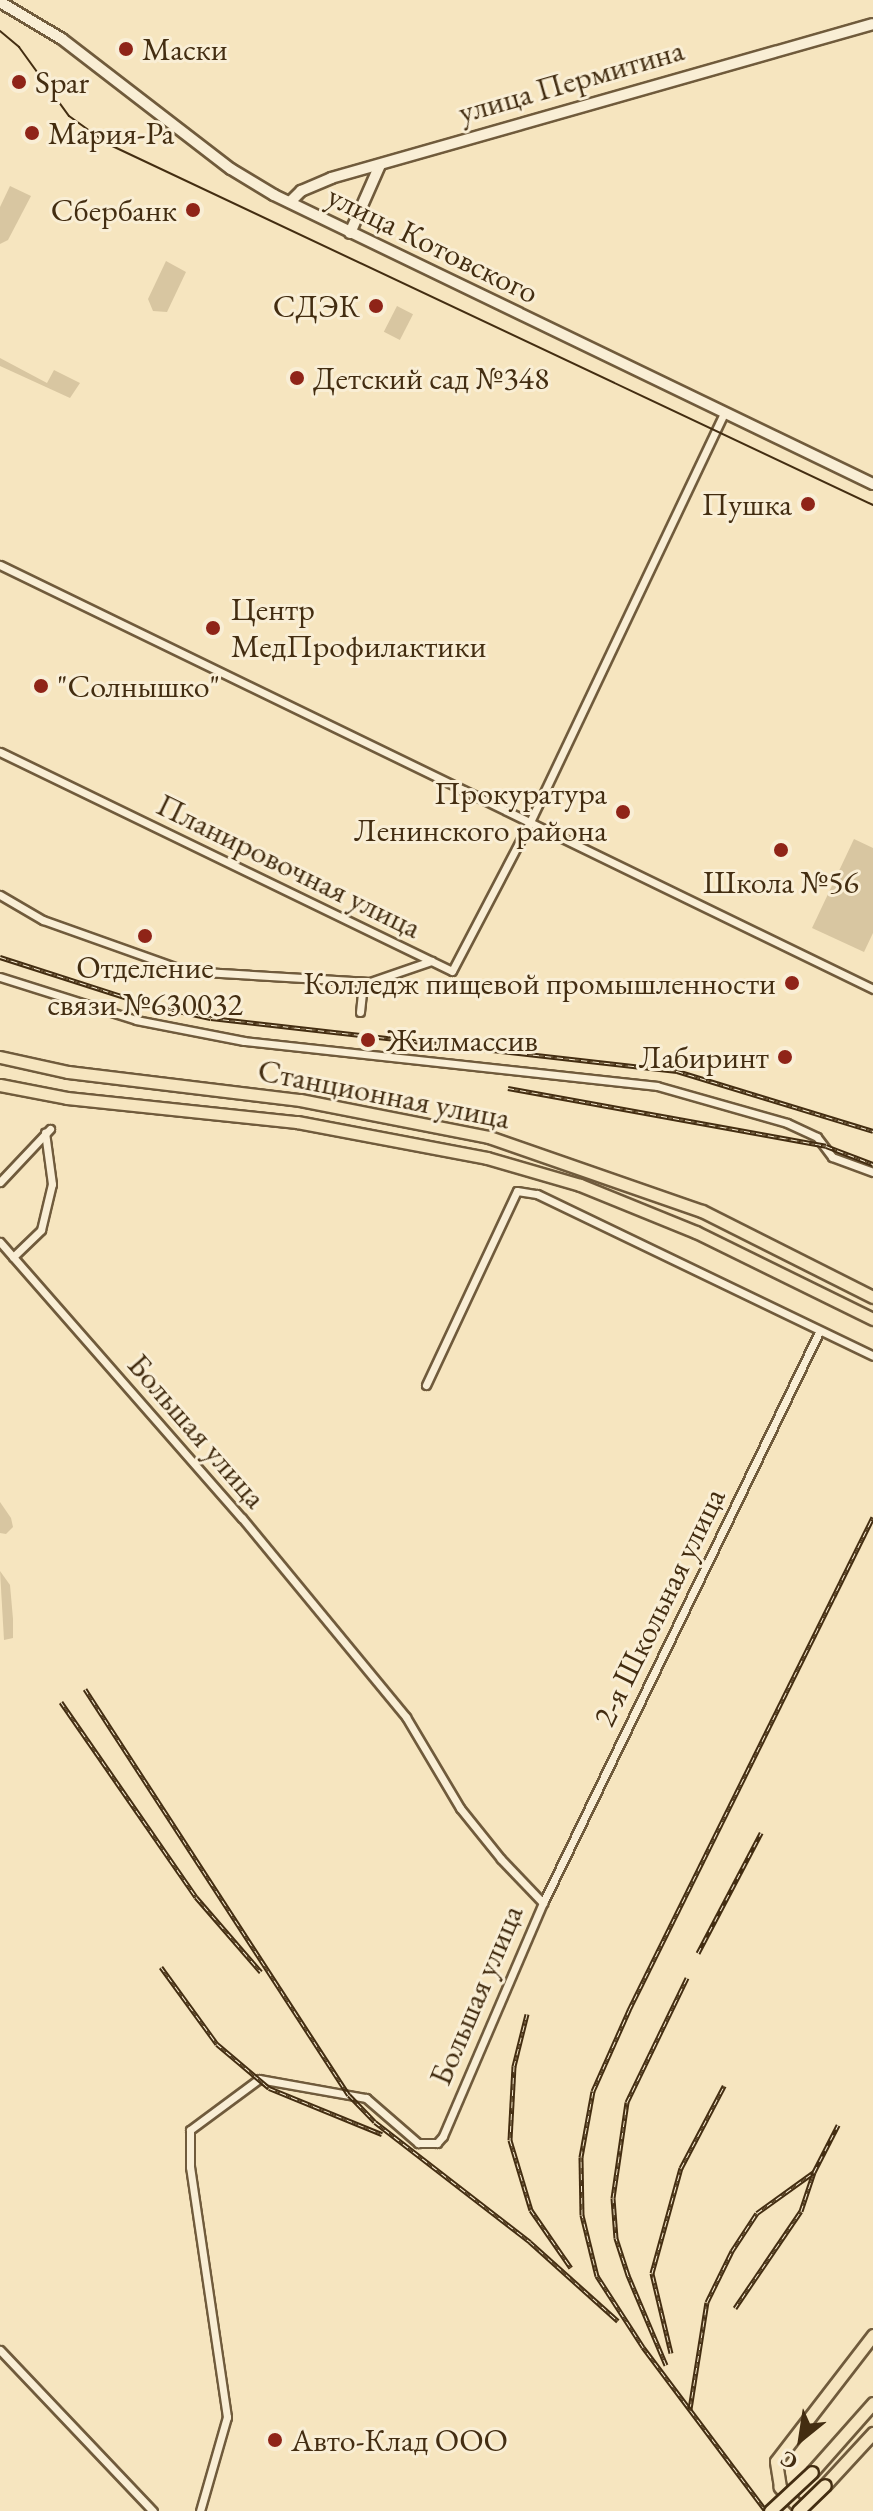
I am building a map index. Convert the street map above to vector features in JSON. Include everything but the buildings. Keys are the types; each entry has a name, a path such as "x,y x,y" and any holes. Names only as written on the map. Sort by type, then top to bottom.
{"main road":[{"name":"улица Котовского","path":"0,2 62,39 231,169 290,202 873,484"},
{"name":"улица Пермитина","path":"290,202 301,191 331,178 873,24"},
{"path":"350,233 380,165"},
{"name":"Станционная улица","path":"0,1057 68,1072 300,1100 489,1137 702,1211 873,1297"},
{"name":"Станционная улица","path":"0,1085 67,1098 297,1122 487,1158 580,1185 696,1232 873,1319"},
{"path":"873,2335 776,2461 780,2487 800,2511 873,2433"},
{"path":"770,2511 812,2472 873,2403"}],"street":[{"name":"Планировочная улица","path":"0,752 452,971 529,824 724,413"},
{"path":"0,565 873,989"},
{"path":"0,895 43,920 186,971 363,982 431,961"},
{"path":"0,977 136,1020 304,1050 657,1086 787,1123 817,1137 832,1157 873,1172"},
{"path":"360,1012 363,982"},
{"path":"0,1182 48,1130 52,1184 41,1230 13,1257"},
{"path":"426,1385 509,1200 517,1191 537,1194 873,1356"},
{"name":"Большая улица","path":"0,1242 358,1658 406,1717 460,1808 543,1903 437,2143 418,2143 366,2098 259,2079 190,2130 190,2167 227,2417 200,2511"},
{"name":"2-я Школьная улица","path":"543,1903 819,1332"},
{"path":"0,2350 153,2511"}],"shaded area":[{"path":"10,186 31,196 8,240 0,244 0,207"},
{"path":"166,261 186,272 167,312 153,311 148,299"},
{"path":"397,306 413,314 400,340 384,332"},
{"path":"0,358 47,383 54,370 80,383 70,398 0,366"},
{"path":"854,839 873,848 873,933 864,952 812,928"},
{"path":"0,1502 13,1527 6,1534 0,1533"},
{"path":"0,1571 10,1585 13,1619 13,1638 4,1640"}],"tram line":[{"path":"0,31 19,47 69,116 108,144 873,505"}],"railway":[{"path":"0,957 146,1004 211,1018 677,1071 873,1131"},
{"path":"508,1088 826,1146 873,1164"},
{"path":"766,2511 643,2347 597,2276 582,2215 581,2157 593,2091 629,2010 873,1517"},
{"path":"85,1689 349,2095 375,2122 530,2242 618,2321"},
{"path":"61,1702 196,1897 261,1972"},
{"path":"698,1953 761,1833"},
{"path":"161,1967 217,2044 269,2088 382,2134"},
{"path":"666,2365 616,2238 613,2198 627,2102 687,1978"},
{"path":"527,2014 514,2066 510,2140 531,2210 571,2268"},
{"path":"671,2353 652,2273 681,2168 724,2086"},
{"path":"690,2409 707,2302 732,2251 757,2213 814,2172 838,2125"},
{"path":"735,2308 801,2211 814,2172"}],"place":[{"name":"Маски","path":"126,49"},
{"name":"Spar","path":"19,82"},
{"name":"Мария-Ра","path":"32,133"},
{"name":"Сбербанк","path":"193,210"},
{"name":"СДЭК","path":"376,306"},
{"name":"Детский сад №348","path":"297,378"},
{"name":"Пушка","path":"808,504"},
{"name":"Центр МедПрофилактики","path":"213,628"},
{"name":"\"Солнышко\"","path":"41,686"},
{"name":"Прокуратура Ленинского района","path":"623,812"},
{"name":"Школа №56","path":"781,850"},
{"name":"Отделение связи №630032","path":"145,936"},
{"name":"Колледж пищевой промышленности","path":"792,983"},
{"name":"Жилмассив","path":"368,1040"},
{"name":"Лабиринт","path":"785,1057"},
{"name":"Авто-Клад ООО","path":"275,2440"}]}
